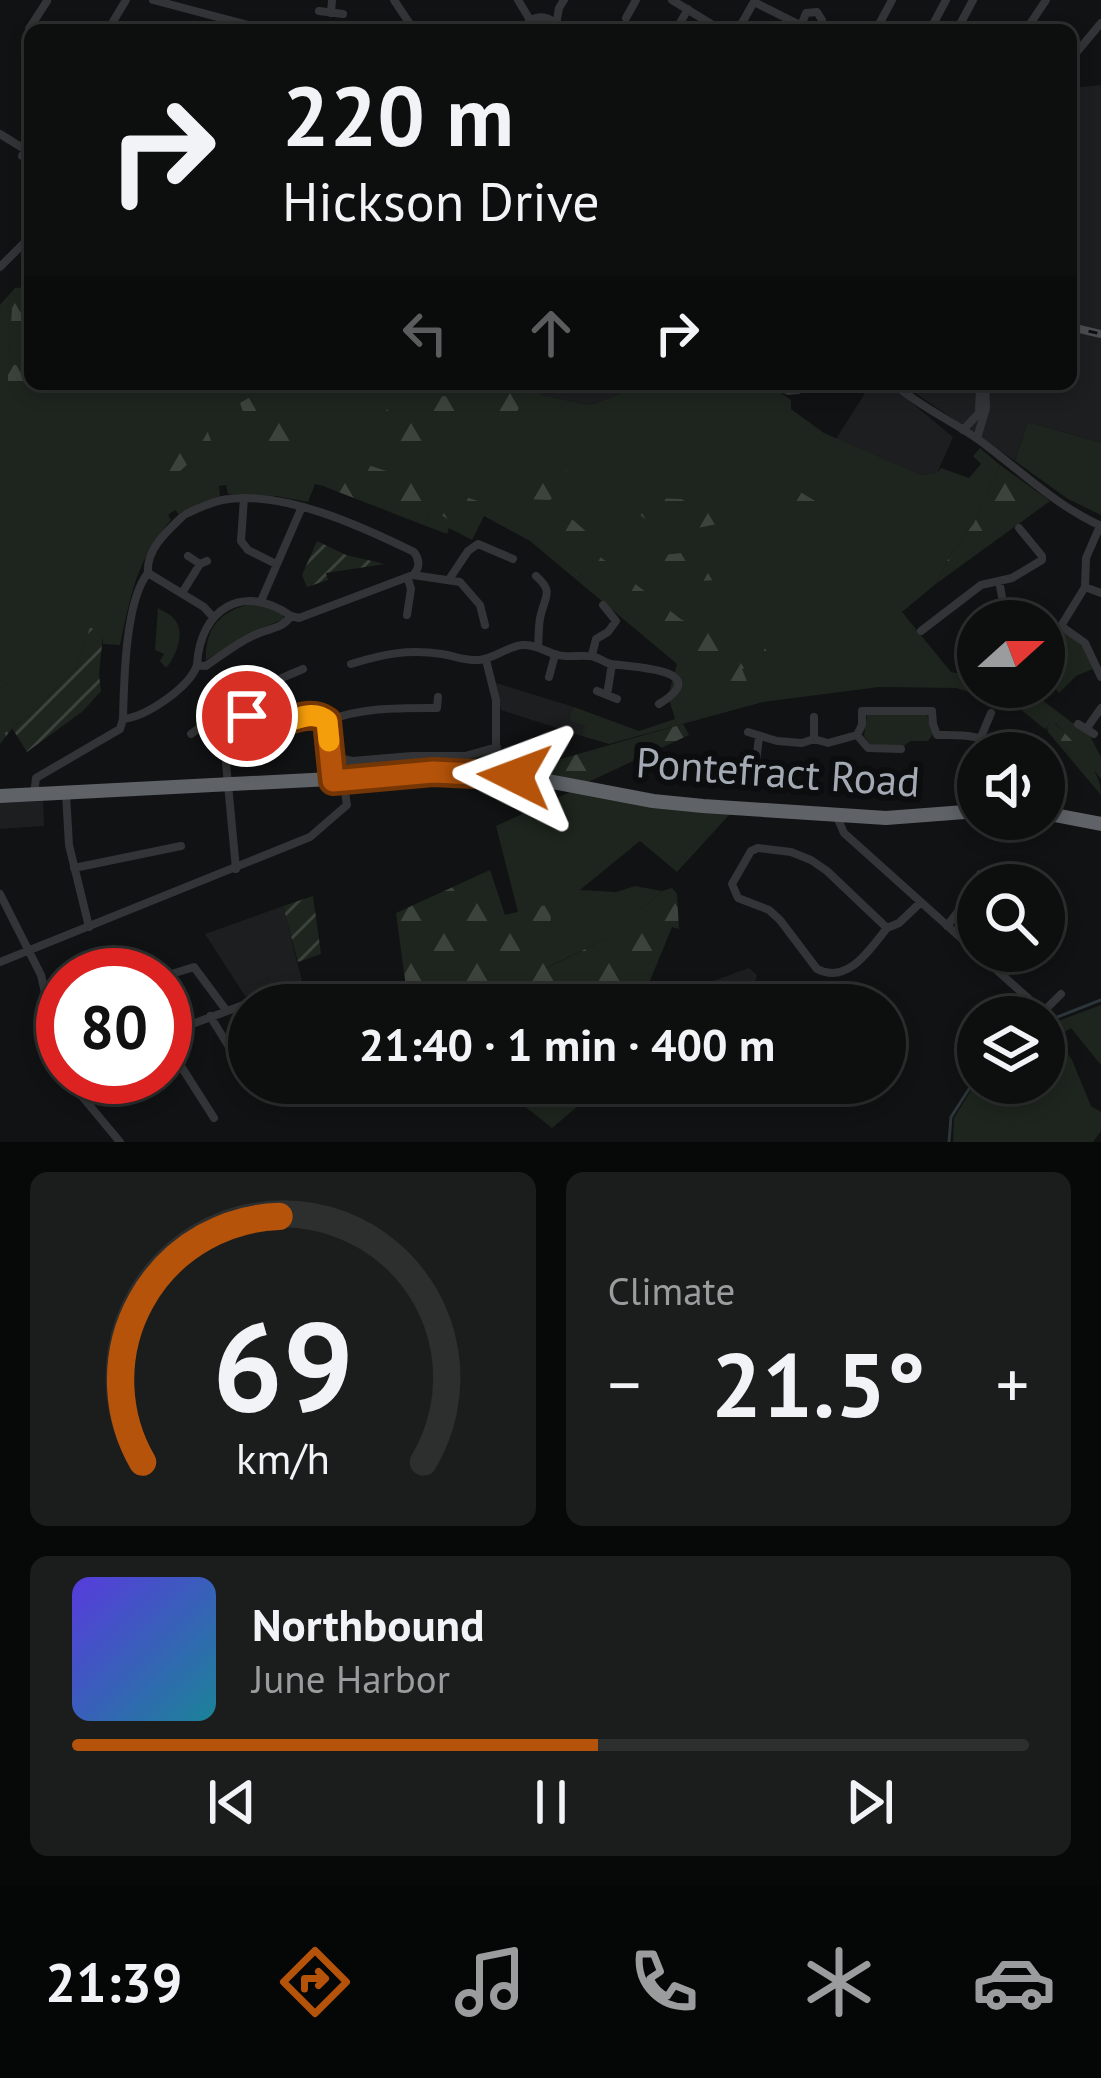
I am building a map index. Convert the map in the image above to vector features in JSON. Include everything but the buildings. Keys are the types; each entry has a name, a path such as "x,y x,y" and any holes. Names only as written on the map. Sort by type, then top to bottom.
{"highway":[{"name":"Pontefract Road","path":"0,796 433,772 535,778 666,803 837,816 901,818 957,813"},
{"path":"1065,818 1101,824"}],"street":[{"path":"153,0 236,24"},
{"path":"331,13 332,0"},
{"path":"518,0 530,20"},
{"path":"626,18 636,0"},
{"path":"672,0 711,24"},
{"path":"755,1 799,24"},
{"path":"527,24 561,4"},
{"path":"680,24 688,10"},
{"path":"319,11 343,14"},
{"path":"543,17 554,24"},
{"path":"14,19 24,27"},
{"path":"1077,52 1101,22"},
{"path":"902,390 977,439 1064,506 1101,526 1087,558 1085,586 1065,619"},
{"path":"963,430 979,413 981,390"},
{"path":"977,439 986,408 983,390"},
{"path":"244,498 241,541 248,550 276,564"},
{"path":"34,794 36,778 120,729 129,634 139,588 153,550 184,515 225,499 292,504 414,552 418,570 411,577 407,615"},
{"path":"261,601 301,509"},
{"path":"929,630 981,585 1020,574 1042,560 1019,527"},
{"path":"450,579 468,550 478,544 513,559"},
{"path":"181,593 204,562 188,556"},
{"path":"148,573 213,617"},
{"path":"536,576 549,588 538,647"},
{"path":"123,719 137,718 191,680 200,642 213,617 237,603 261,601 299,618 411,577 450,579 470,591 485,625"},
{"path":"999,580 1003,600"},
{"path":"1085,586 1101,593"},
{"path":"592,656 596,639 616,621 603,605"},
{"path":"197,665 206,666 258,632 285,625 292,616"},
{"path":"1065,629 1085,643 1101,676"},
{"path":"351,664 391,652 486,660 525,645 556,655 592,656 670,674 682,682 659,704"},
{"path":"548,677 556,655"},
{"path":"486,660 496,700 496,774"},
{"path":"607,695 612,664"},
{"path":"0,962 299,843 347,805 331,756 327,721 321,715 272,725 259,725 247,716 244,703 249,692 303,669"},
{"path":"327,721 387,708 437,708 438,697"},
{"path":"1086,729 1101,708"},
{"path":"857,735 862,711 909,709 932,711 937,735 957,733"},
{"path":"983,732 991,712"},
{"path":"191,734 214,717 224,742 236,869"},
{"path":"814,718 814,739"},
{"path":"748,732 789,742 814,739 828,743 857,735"},
{"path":"857,735 868,748 901,749"},
{"path":"757,762 759,736"},
{"path":"331,756 352,761 465,756 497,747"},
{"path":"66,793 69,845 89,927"},
{"path":"837,816 844,833 1026,996"},
{"path":"74,868 181,846"},
{"path":"887,928 827,872 791,852 751,851 732,884 738,898 769,910 817,968 832,974 853,967 887,928 921,902"},
{"path":"0,894 36,966"},
{"path":"947,926 957,913"},
{"path":"192,968 226,1010 192,1024"},
{"path":"210,1016 228,1045"},
{"path":"192,1082 214,1118"},
{"path":"89,1104 120,1142"}],"shaded area":[{"path":"1101,85 1101,443 1028,422 1015,461 911,390 1077,390 1077,87"},
{"path":"540,390 630,390 590,405 540,395"},
{"path":"862,390 896,390 953,437 937,473 921,475 836,439 865,393"},
{"path":"496,683 574,707 569,716 586,726 582,736 501,710"},
{"path":"43,801 44,826 0,829 0,803"},
{"path":"283,906 303,984 237,984 205,934"},
{"path":"749,968 757,975 755,984 705,984"}],"green space":[{"path":"24,287 24,351 9,353 12,309 0,313 0,305 15,288"},
{"path":"13,308 9,352 24,351 24,390 540,390 540,395 590,405 630,390 777,390 791,400 791,409 824,433 921,475 941,468 969,478 981,464 973,456 980,448 1000,465 974,523 950,555 937,583 902,612 951,672 957,673 957,688 879,687 763,702 609,744 582,736 585,726 569,716 574,707 639,731 675,719 668,696 677,664 530,541 484,516 472,540 449,528 447,534 426,526 430,507 454,522 482,503 337,469 323,486 315,484 308,502 228,494 226,485 219,486 220,496 179,514 175,510 168,515 171,520 136,579 120,645 103,644 103,635 90,628 77,666 35,710 0,679 0,313"},
{"path":"24,363 24,390 64,390 9,391 7,367"},
{"path":"510,390 516,392 520,405 514,419 434,420 436,446 416,447 394,441 377,418 403,402"},
{"path":"252,396 291,406 315,443 297,456 238,449 249,429 240,403"},
{"path":"1028,422 1101,443 1101,515 1068,499 1015,461"},
{"path":"207,430 214,449 199,454 159,490 150,476 188,434"},
{"path":"550,454 574,478 550,500 525,499"},
{"path":"349,462 484,503 454,523 430,508 426,526 323,486"},
{"path":"1000,465 1050,501 937,583 950,555 974,523"},
{"path":"784,482 833,512 804,539 789,532 803,512 764,485"},
{"path":"618,497 681,499 727,522 683,531 659,530"},
{"path":"556,517 573,520 589,534 586,546 682,620 760,638 772,662 742,669 751,691 728,702 706,687 713,673 688,665 559,560 544,538"},
{"path":"317,541 346,555 385,564 326,573 328,580 307,587 302,575"},
{"path":"652,546 661,555 715,554 743,578 673,583 618,547"},
{"path":"251,604 263,605 284,619 206,660 216,623"},
{"path":"158,608 173,618 180,632 166,668 160,661 164,654 155,650"},
{"path":"90,627 103,635 101,691 83,711 27,752 12,728 77,666"},
{"path":"1065,632 1083,647 1093,669 1065,687"},
{"path":"0,679 35,710 0,744"},
{"path":"1019,708 1053,708 1090,736 1101,757 1101,779 1056,723 1045,729"},
{"path":"870,713 927,714 933,734 928,741 911,741 902,747 870,744 864,736"},
{"path":"1055,723 1063,732 1048,732 1047,727"},
{"path":"683,724 689,735 588,782 526,769"},
{"path":"1065,734 1085,756 1101,795 1065,752"},
{"path":"492,752 488,767 392,766 340,775 334,760"},
{"path":"572,791 731,813 677,872 640,841 580,890 616,892 635,886 662,891 609,937 546,968 551,916 564,901 518,912 496,826"},
{"path":"490,870 505,915 566,900 551,916 547,968 609,937 662,891 672,888 677,894 679,929 672,927 649,984 406,984 396,913"},
{"path":"313,896 321,954 298,962 283,906"},
{"path":"1101,1005 1101,1065 1071,1028 1065,1032 1065,1018"},
{"path":"1065,1050 1091,1106 1101,1112 1101,1131 1093,1142 953,1142 954,1118 963,1104 1065,1104"},
{"path":"522,1104 580,1104 552,1128"}],"waterway":[{"path":"1065,1014 1101,1000"},
{"path":"949,1142 951,1117 959,1104"}],"railway":[{"path":"1077,328 1101,334"}],"slow traffic":[{"path":"285,722 321,715 327,721 329,741"}],"route":[{"path":"247,716 265,726 321,715 327,721 333,781 433,772 515,776"}]}
